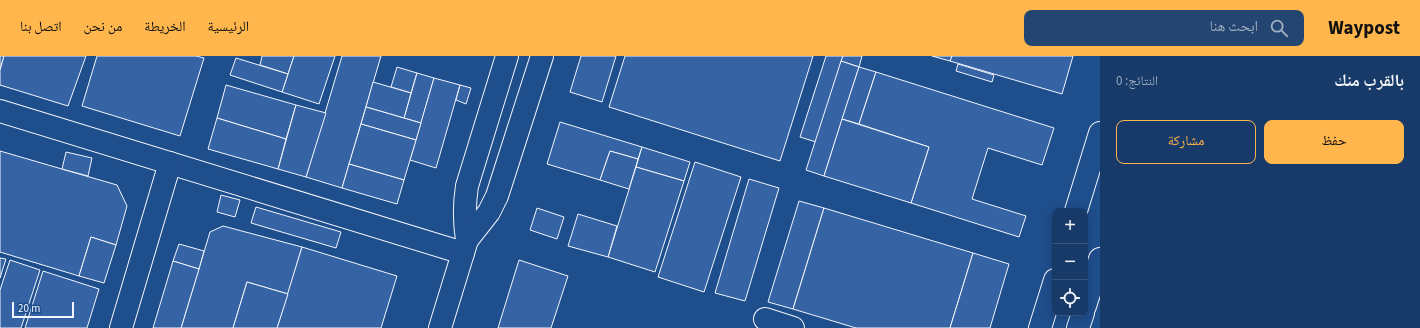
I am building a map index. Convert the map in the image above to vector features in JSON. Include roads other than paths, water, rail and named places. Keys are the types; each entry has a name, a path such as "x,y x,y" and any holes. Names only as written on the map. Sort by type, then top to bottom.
{"street":[{"path":"465,246 464,203 467,186 507,56"},
{"path":"440,328 465,246 489,212 498,196 542,56"},
{"path":"0,111 170,163 465,246"},
{"path":"1077,208 1100,133"},
{"path":"121,328 170,163"},
{"path":"1088,297 1100,259"},
{"path":"1040,328 1052,290"},
{"path":"1078,328 1082,316"},
{"path":"765,320 793,328"}]}
